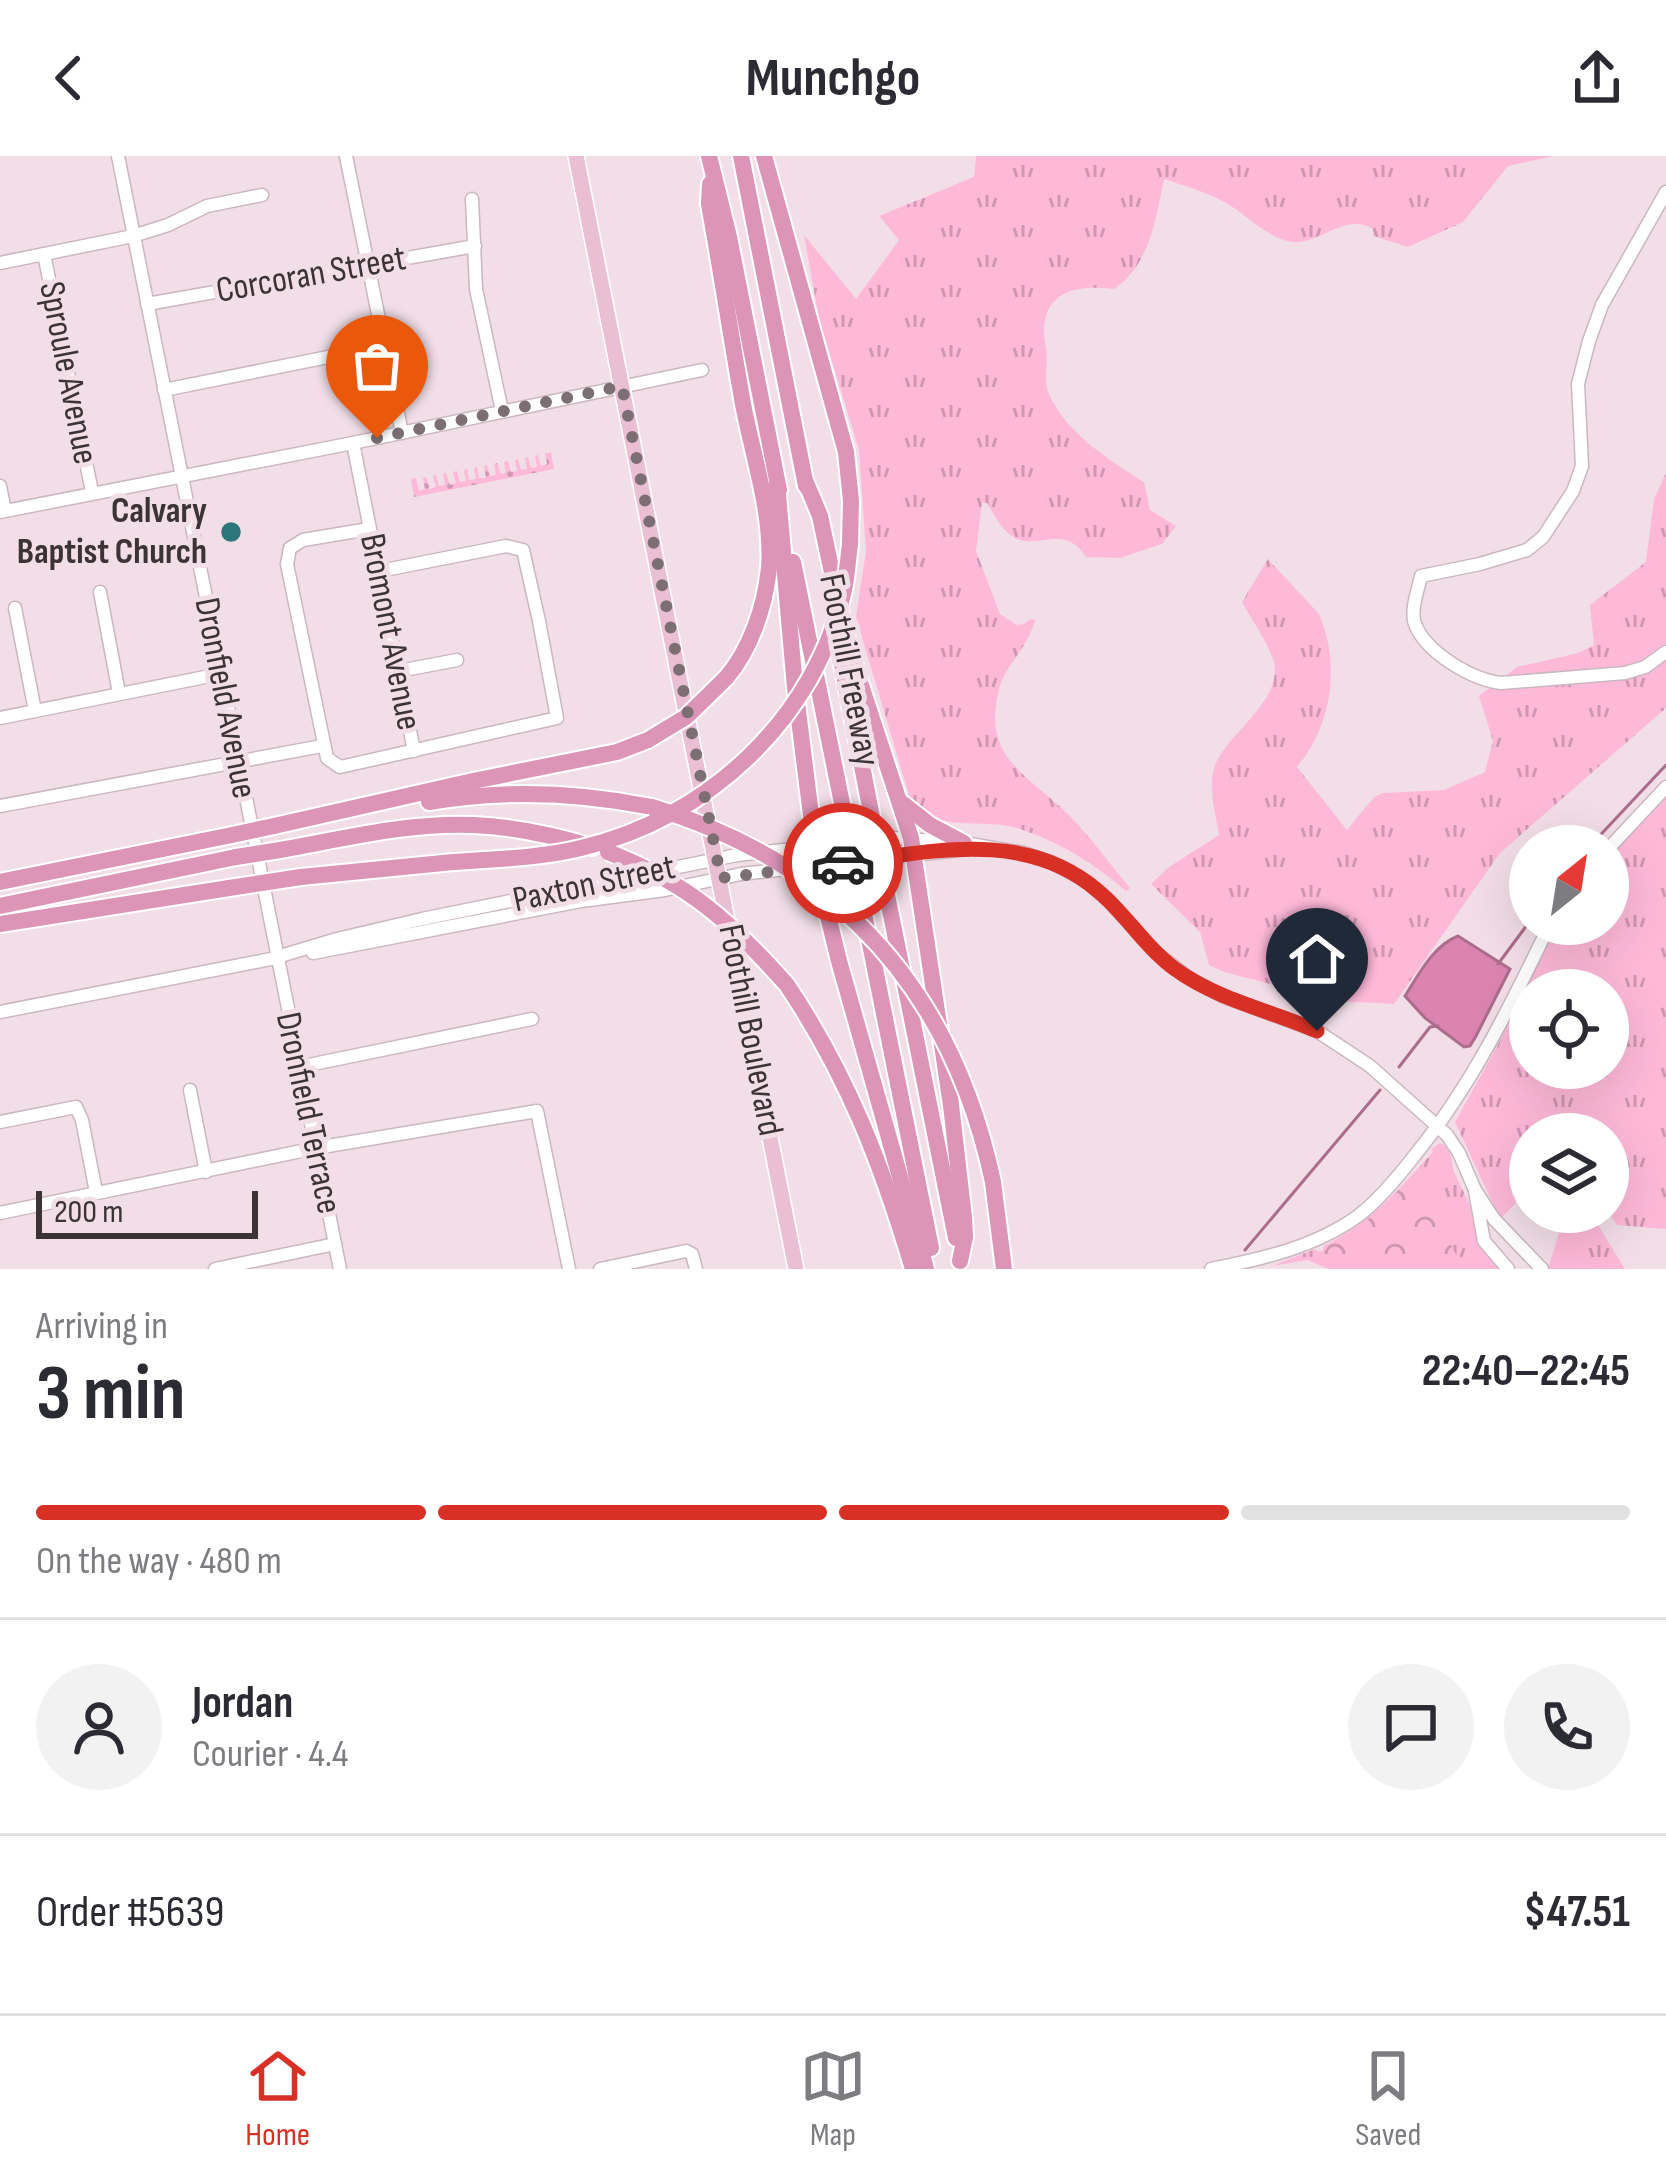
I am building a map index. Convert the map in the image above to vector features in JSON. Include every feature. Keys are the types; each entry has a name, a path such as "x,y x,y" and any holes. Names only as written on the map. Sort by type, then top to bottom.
{"highway":[{"name":"Foothill Freeway","path":"741,156 961,1265"},
{"path":"0,924 301,877 542,854 607,841 664,818 723,780 757,750 808,680 827,640 843,591 851,501 846,452 764,156"},
{"name":"Foothill Freeway","path":"710,161 935,1269"},
{"path":"0,882 617,752 686,717 726,678 759,618 769,567 766,519 709,204 710,161"},
{"path":"805,480 820,516 844,624 912,846 951,1105 965,1237 961,1265"},
{"path":"777,484 817,866 926,1269"},
{"path":"274,826 495,793 566,794 652,807 717,830 775,858 861,925 914,990 946,1043 976,1111 993,1182 1004,1269"},
{"path":"902,802 930,825 964,843"},
{"path":"0,906 236,857 399,830 470,824 552,835 638,863 689,892 735,928 788,985 851,1095 889,1188 913,1269"}],"main road":[{"name":"Foothill Boulevard","path":"576,156 796,1269"}],"street":[{"name":"Dronfield Avenue","path":"118,156 277,957"},
{"path":"346,156 402,433"},
{"path":"1666,192 1602,305 1589,341 1578,384 1582,466 1573,491 1543,537 1527,550 1421,576 1414,614 1418,630 1434,649 1484,682 1624,673 1645,667 1666,652"},
{"path":"0,263 133,236 207,206 262,194"},
{"path":"472,200 476,289 502,411"},
{"name":"Corcoran Street","path":"147,304 475,246"},
{"name":"Sproule Avenue","path":"44,254 92,492"},
{"path":"164,390 383,346"},
{"path":"0,485 3,511 702,370"},
{"name":"Bromont Avenue","path":"353,443 414,751"},
{"path":"369,529 303,540 290,548 287,564 327,758 340,766 350,765 556,718 525,556 518,547 506,545 380,571"},
{"path":"100,592 119,693"},
{"path":"15,608 35,711"},
{"path":"399,671 457,660"},
{"path":"0,718 220,674"},
{"path":"0,806 322,746"},
{"path":"1629,827 1666,787"},
{"name":"Paxton Street","path":"0,1012 440,927 817,866 912,846 964,843 1034,856 1073,872 1109,901 1172,967 1214,992 1329,1038 1370,1066 1438,1125 1455,1147 1475,1190"},
{"name":"Paxton Street","path":"277,957 358,934 717,859 814,846 987,848"},
{"path":"1211,1269 1256,1265 1316,1239 1358,1216 1396,1179 1484,1056 1540,945"},
{"name":"Dronfield Terrace","path":"277,957 340,1269"},
{"path":"299,1067 532,1019"},
{"path":"190,1090 206,1172"},
{"path":"0,1122 76,1107 97,1192"},
{"path":"0,1213 316,1148 537,1111 569,1269"},
{"path":"1475,1190 1486,1245 1508,1269"},
{"path":"1475,1190 1498,1225 1542,1269"},
{"path":"1482,1221 1530,1269"},
{"path":"215,1269 335,1244"},
{"path":"601,1269 686,1251 692,1253 696,1269"}],"green space":[{"path":"976,156 1554,156 1508,166 1463,222 1408,247 1353,224 1302,242 1283,240 1219,199 1164,179 1150,240 1126,279 1114,289 1063,294 1049,309 1044,329 1046,381 1057,408 1090,444 1144,482 1150,510 1176,526 1162,544 1120,558 1086,557 1068,541 1012,536 987,503 982,503 976,551 1000,614 1017,625 1035,620 1000,686 996,731 1012,763 1078,824 1130,888 1126,891 1076,855 1035,835 1005,826 944,821 919,808 909,795 856,617 866,551 859,450 819,319 804,235 856,299 899,240 879,216 974,177"},
{"path":"551,452 554,469 414,497 411,479 416,478 419,491 425,489 426,477 430,489 436,487 436,475 439,486 445,485 446,473 450,485 456,483 453,472 457,471 460,482 466,481 467,469 469,480 476,479 477,467 479,478 486,478 484,466 490,476 496,475 497,463 501,474 506,473 504,462 508,461 511,472 517,471 518,459 521,470 527,469 528,457 531,468 537,467 535,456 541,466 547,464 545,454"},
{"path":"1666,473 1666,708 1532,825 1509,825 1509,845 1394,1004 1336,1001 1209,965 1200,932 1151,884 1219,835 1212,793 1214,768 1262,704 1274,677 1272,655 1242,602 1268,559 1319,614 1326,633 1331,674 1325,714 1297,767 1347,830 1374,797 1383,793 1444,790 1485,772 1493,741 1479,696 1517,667 1594,645 1590,605 1646,562 1654,499"},
{"path":"1666,793 1666,1229 1629,1226 1629,1113 1509,1113 1509,1210 1500,1219 1455,1122 1509,1022 1509,1089 1629,1089 1629,969 1534,969 1546,945 1629,945 1629,834"},
{"path":"1440,1143 1449,1151 1454,1172 1501,1269 1329,1269 1307,1260 1272,1266 1315,1249 1322,1256 1324,1246 1383,1204"},
{"path":"1426,1171 1436,1218 1464,1269 1330,1269 1311,1261 1316,1252 1361,1226 1406,1183"},
{"path":"1559,1233 1603,1233 1625,1269 1548,1269"}],"shaded area":[{"path":"1458,936 1510,969 1470,1046 1464,1047 1425,1018 1405,996 1421,970"}],"waterway":[{"path":"1610,825 1666,765"},
{"path":"1498,964 1512,945"},
{"path":"1399,1067 1430,1027 1438,1026"},
{"path":"1245,1250 1380,1090"}],"way so far":[{"path":"377,438 622,386 721,878 843,863"}],"place":[{"name":"Calvary Baptist Church","path":"231,532"}],"route":[{"path":"843,863 987,848 1043,859 1073,872 1097,890 1155,952 1189,978 1222,996 1317,1031"}]}
